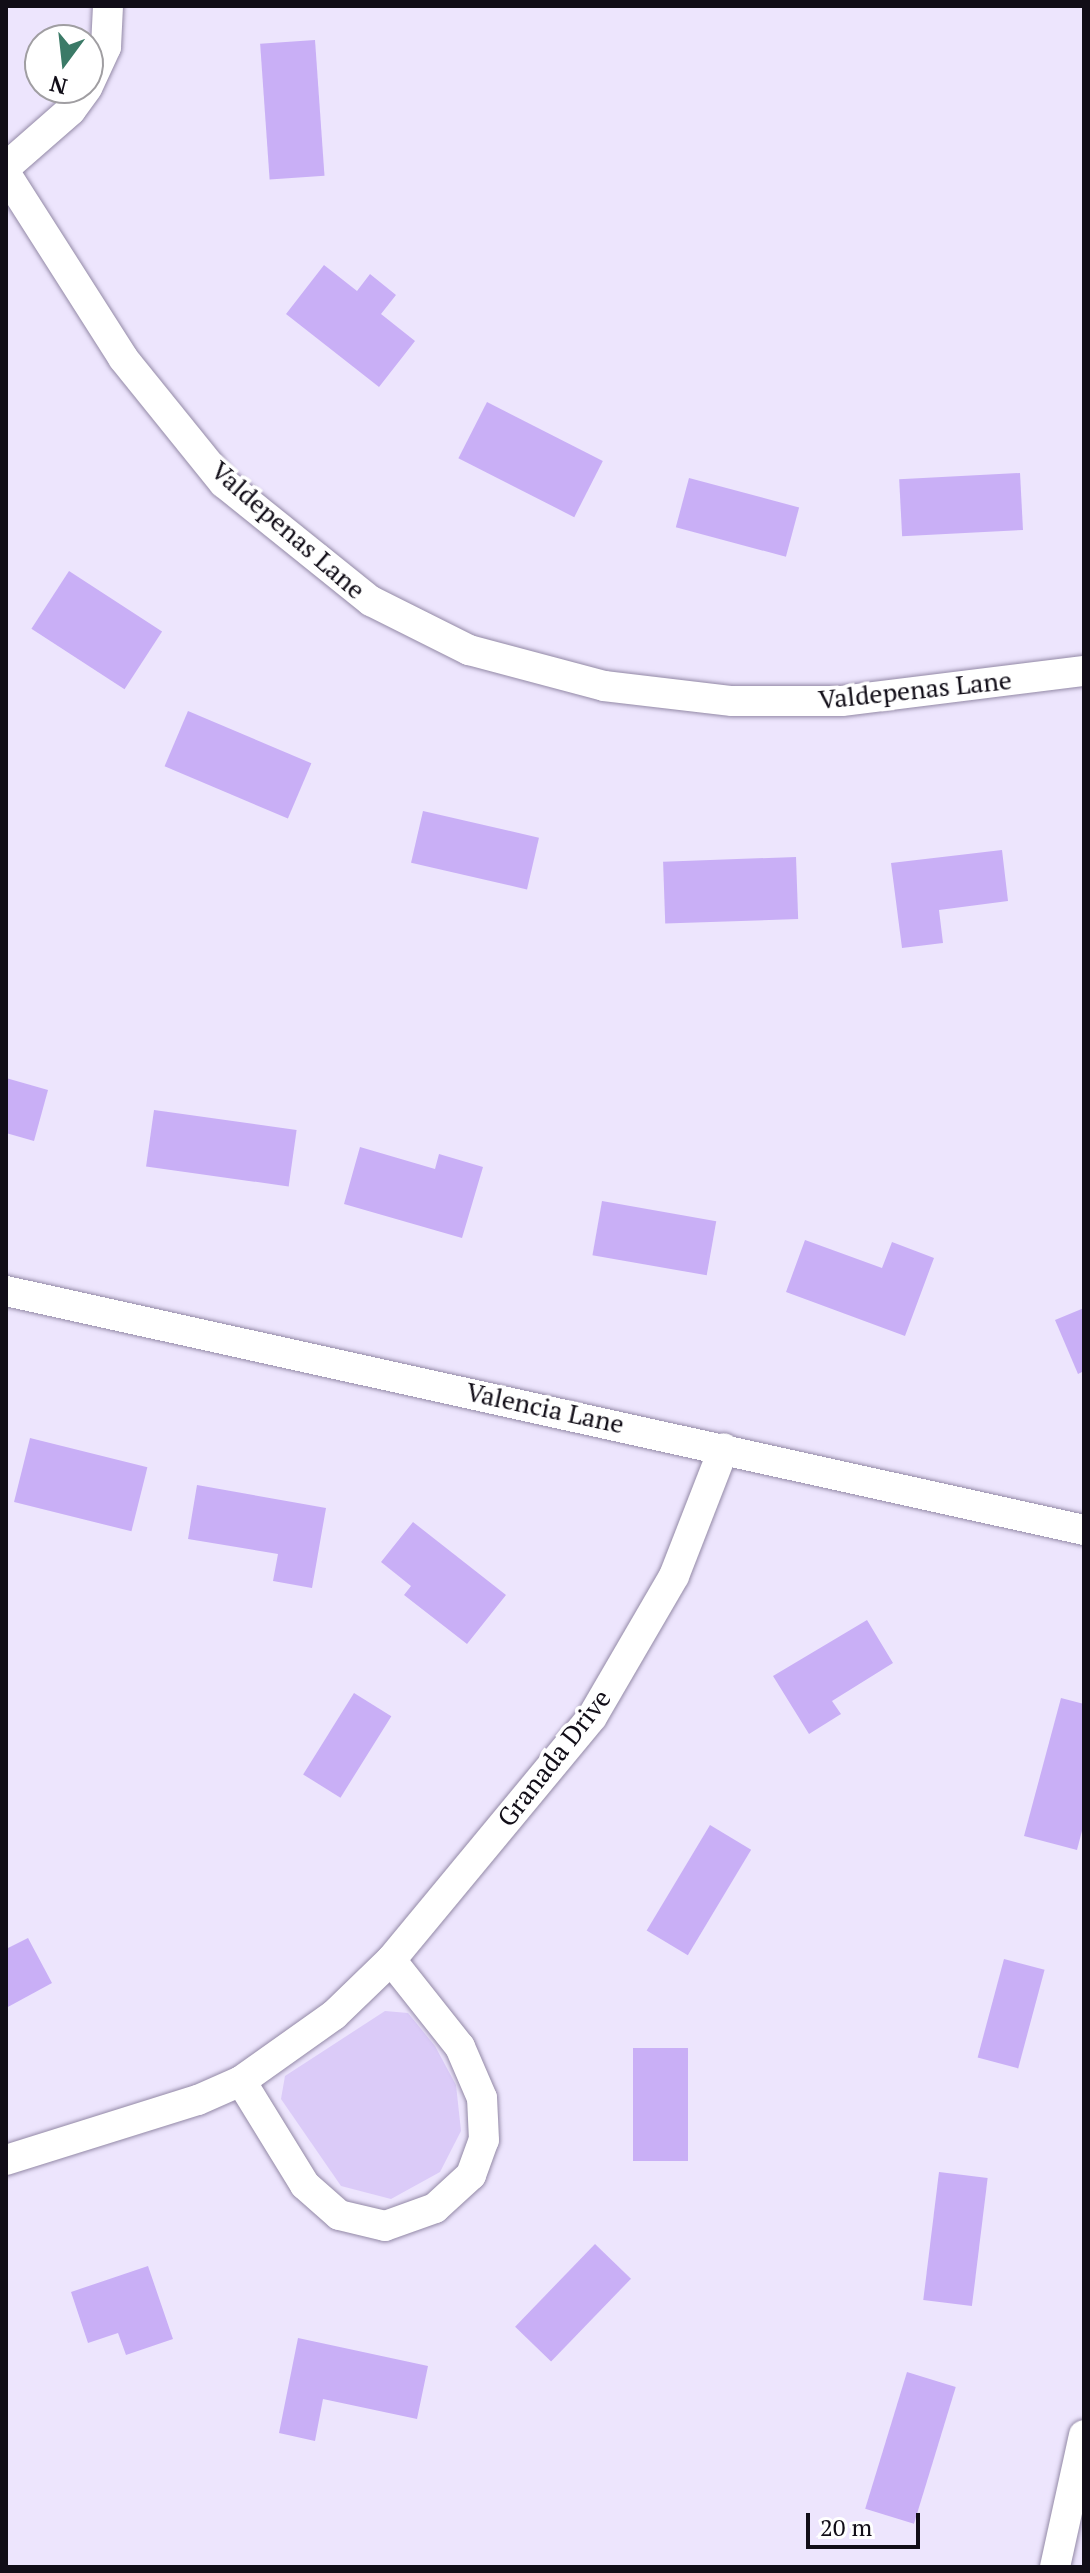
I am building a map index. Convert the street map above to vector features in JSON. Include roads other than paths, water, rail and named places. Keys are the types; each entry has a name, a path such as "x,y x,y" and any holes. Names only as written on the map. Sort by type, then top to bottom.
{"street":[{"path":"104,51 108,6"},
{"path":"6,167 75,104"},
{"name":"Valdepenas Lane","path":"6,174 123,358 224,483 371,601 469,650 604,686 732,701 842,701 1084,671"},
{"name":"Valencia Lane","path":"6,1291 1084,1530"},
{"name":"Granada Drive","path":"6,2160 198,2100 241,2081 334,2015 391,1960 592,1717 674,1576 724,1448"},
{"path":"241,2081 305,2185 339,2215 385,2226 435,2208 471,2175 484,2140 482,2098 460,2047 391,1960"},
{"path":"1055,2567 1084,2435"}]}
